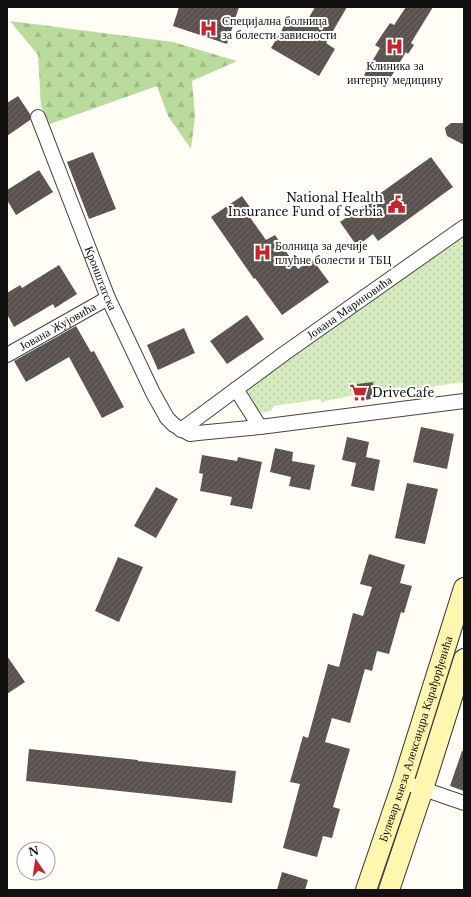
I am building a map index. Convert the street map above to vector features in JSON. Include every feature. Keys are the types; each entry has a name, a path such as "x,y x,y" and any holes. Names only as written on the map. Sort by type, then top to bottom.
{"street":[{"name":"Кронштатска","path":"38,117 108,298 153,393 167,418 181,430"},
{"name":"Јована Мариновића","path":"181,430 285,353 464,227"},
{"name":"Јована Жујовића","path":"7,355 108,298"},
{"path":"236,389 260,427"},
{"path":"181,430 190,434 260,427 464,401"},
{"name":"Булевар кнеза Александра Карађорђевића","path":"366,890 403,782 464,588"},
{"name":"Булевар кнеза Александра Карађорђевића","path":"389,890 464,659"},
{"path":"403,782 464,804"}],"green space":[{"path":"10,21 173,42 237,61 192,81 195,116 191,149 168,116 157,86 50,124 41,106 38,55"},
{"path":"464,237 464,382 402,391 400,387 375,391 373,382 357,385 359,394 321,402 321,399 274,406 271,411 261,413 244,390"}],"building":[{"path":"179,7 239,7 227,44 173,26"},
{"path":"315,7 347,7 326,43 335,49 319,76 271,48 287,21 297,27 303,18 307,21"},
{"name":"Клиника за интерну медицину","path":"406,7 433,7 411,43 414,45 408,54 406,52 385,87 364,75 380,48 375,45 390,23 394,25"},
{"path":"18,96 30,114 30,120 7,136 7,103"},
{"path":"451,123 464,123 464,145 447,136 445,128"},
{"path":"93,152 116,209 89,219 67,162"},
{"name":"National Health Insurance Fund of Serbia","path":"431,157 453,187 378,241 373,234 357,246 340,222"},
{"path":"39,170 53,192 16,215 7,200 7,190"},
{"name":"Болница за дечије плућне болести и ТБЦ","path":"242,196 254,213 249,216 266,240 275,235 298,269 312,259 329,282 282,315 255,278 254,279 211,217"},
{"path":"59,265 77,294 55,308 53,304 14,327 7,314 7,293 20,285 22,288"},
{"path":"247,315 264,339 227,364 210,341"},
{"path":"76,326 91,352 94,351 124,407 102,418 69,357 26,382 14,361"},
{"path":"184,328 195,353 158,370 147,345"},
{"path":"373,382 376,398 360,401 357,384"},
{"path":"421,427 454,434 447,469 413,462"},
{"path":"347,437 369,442 366,457 380,460 374,491 351,486 356,463 342,460"},
{"path":"275,448 293,452 292,461 315,465 310,490 289,486 291,477 270,472"},
{"path":"202,455 237,461 238,457 262,462 252,509 230,505 232,497 200,491 203,474 199,473"},
{"path":"407,483 438,489 425,544 395,538"},
{"path":"156,487 178,499 156,538 134,526"},
{"path":"369,554 405,565 400,583 412,586 404,613 401,612 389,654 377,651 372,671 365,669 350,723 332,718 325,742 350,749 333,807 340,809 332,838 323,836 317,857 283,848 300,784 290,782 303,736 308,738 328,664 339,667 353,613 363,616 372,587 360,584"},
{"path":"118,557 143,567 119,622 95,611"},
{"path":"7,656 25,682 7,694"},
{"path":"29,749 236,771 232,803 26,781"},
{"path":"462,751 464,751 464,791 450,786"},
{"path":"282,872 308,880 305,890 277,890"}],"place":[{"name":"Специјална болница за болести зависности","path":"209,28"},
{"name":"Клиника за интерну медицину","path":"395,47"},
{"name":"National Health Insurance Fund of Serbia","path":"396,205"},
{"name":"Болница за дечије плућне болести и ТБЦ","path":"262,253"},
{"name":"DriveCafe","path":"359,393"}]}
